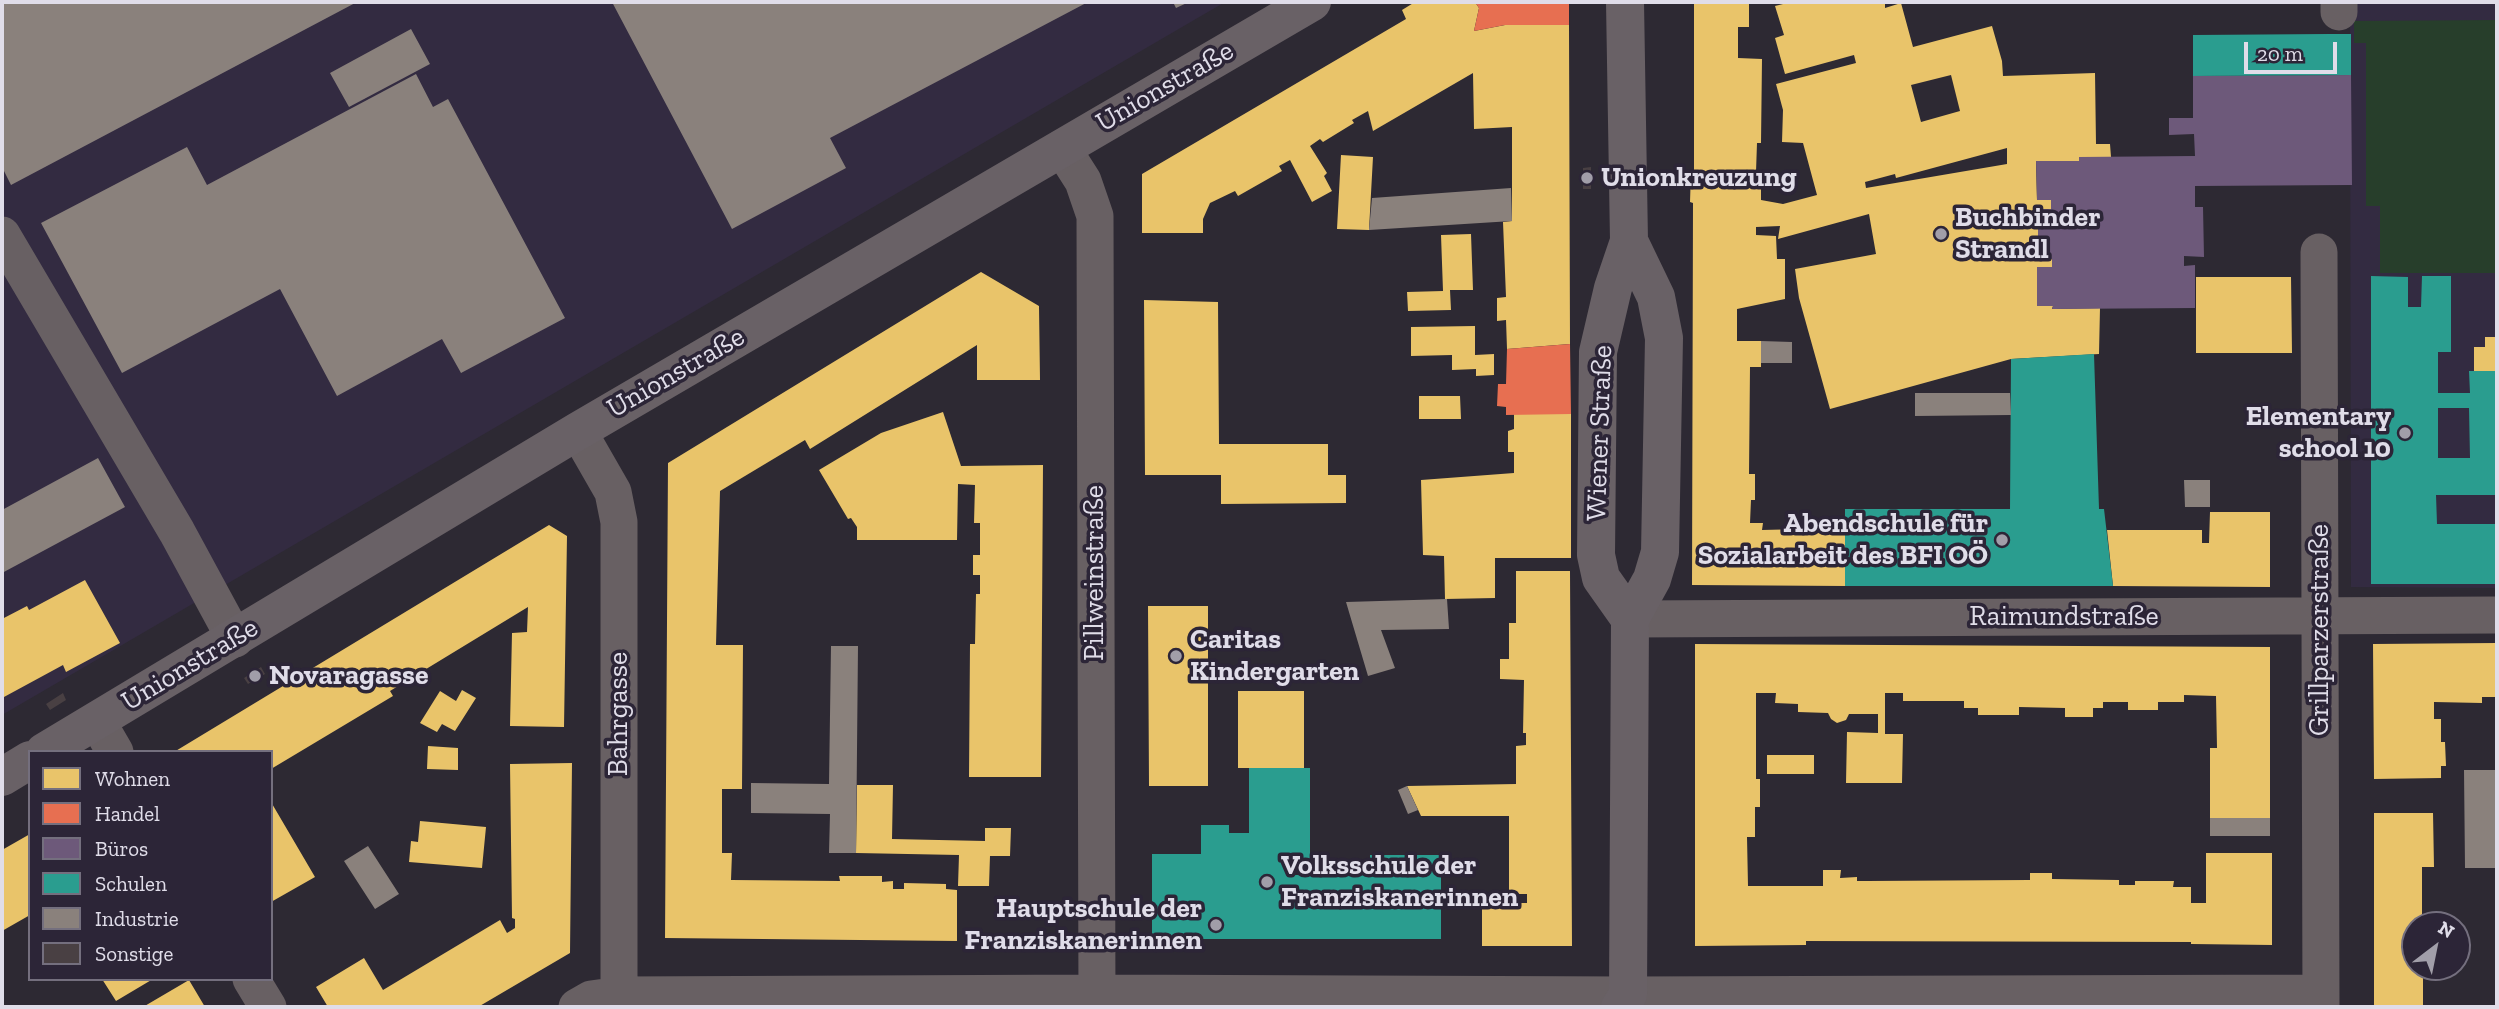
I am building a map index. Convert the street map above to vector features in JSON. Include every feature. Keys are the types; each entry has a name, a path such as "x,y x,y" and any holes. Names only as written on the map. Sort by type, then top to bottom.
{"main road":[{"name":"Unionstraße","path":"52,750 106,736 235,639 578,430 1312,2"},
{"name":"Wiener Straße","path":"1625,2 1629,242 1613,288 1598,352 1596,555 1601,578 1630,619"},
{"name":"Wiener Straße","path":"1628,1003 1630,619 1652,579 1660,552 1664,338 1656,297 1629,242"},
{"path":"2,777 28,761"}],"street":[{"name":"Pillweinstraße","path":"1062,148 1083,181 1095,216 1097,1000"},
{"name":"Grillparzerstraße","path":"2319,252 2321,1000"},
{"path":"7,258 177,532 235,639"},
{"name":"Bahrgasse","path":"578,430 612,492 619,522 620,1001"},
{"name":"Raimundstraße","path":"1630,619 2497,615"},
{"path":"252,981 268,1007"},
{"path":"577,1007 591,999 1628,1003 2321,1000"}],"shaded area":[{"path":"2,2 1225,2 2,715"},
{"path":"2350,2 2497,2 2497,588 2351,587"}],"green space":[{"path":"2497,20 2497,273 2380,273 2380,206 2366,206 2366,43 2354,43 2354,21"}],"building: Wohnen":[{"path":"1415,2 1475,2 1479,8 1474,31 1505,25 1569,25 1570,344 1507,349 1506,320 1497,321 1497,298 1506,297 1503,222 1512,221 1512,127 1474,129 1473,73 1373,131 1368,111 1323,142 1320,139 1310,146 1327,173 1324,176 1332,191 1312,202 1290,160 1279,166 1282,171 1238,196 1235,191 1210,203 1203,219 1203,233 1142,233 1142,174 1406,19 1402,10"},
{"path":"1694,2 1749,2 1749,27 1738,27 1738,58 1762,59 1761,143 1757,143 1756,172 1761,172 1761,200 1783,204 1817,195 1803,143 1782,142 1783,110 1776,84 1856,63 1854,55 1785,74 1775,38 1784,35 1775,6 1791,2 1885,2 1885,8 1901,3 1913,47 1992,26 2002,61 2003,76 2095,73 2096,144 2110,144 2111,157 2079,157 2079,161 2036,161 2037,200 2051,200 2051,209 2038,209 2038,260 2052,259 2052,267 2037,267 2037,306 2053,306 2052,309 2100,308 2099,354 2011,359 1830,409 1799,298 1795,269 1876,254 1869,214 1778,239 1780,226 1756,227 1756,235 1776,236 1777,259 1785,259 1785,299 1737,309 1737,341 1761,341 1761,367 1750,367 1749,474 1755,474 1755,500 1751,500 1750,523 1763,523 1762,530 1845,528 1845,586 1692,585 1693,203 1690,202 1691,171 1694,171","holes":["1951,75 1960,111 1921,122 1911,85","2007,148 2007,164 1866,188 1865,182 1895,174 1896,178"]},
{"path":"1341,155 1373,157 1369,230 1337,229"},
{"path":"1471,234 1473,290 1450,290 1451,310 1408,311 1407,292 1443,291 1441,235"},
{"path":"981,272 1039,306 1040,380 977,380 977,345 810,449 805,440 720,491 716,645 743,645 742,789 722,789 722,853 732,853 731,880 840,881 839,876 882,876 882,882 893,881 893,889 904,889 904,883 946,884 946,889 957,890 957,941 665,938 668,463"},
{"path":"2196,277 2291,277 2292,353 2196,353"},
{"path":"1144,300 1218,302 1219,444 1328,444 1328,475 1346,475 1346,503 1221,504 1221,475 1145,475"},
{"path":"1475,326 1475,355 1494,354 1494,375 1476,376 1476,369 1452,370 1452,355 1411,356 1411,327"},
{"path":"2485,337 2497,337 2497,371 2474,371 2474,347 2485,347"},
{"path":"1419,396 1460,396 1461,419 1419,419"},
{"path":"943,412 961,466 1043,465 1041,777 969,777 970,644 975,644 976,594 980,594 980,575 973,575 973,555 980,555 980,523 974,523 975,485 958,484 957,540 857,540 857,527 851,518 848,519 819,470 881,433"},
{"path":"1514,414 1571,414 1571,558 1495,558 1495,598 1445,599 1444,556 1423,555 1421,480 1514,473 1514,452 1508,452 1508,431 1514,429"},
{"path":"2210,512 2270,512 2270,587 2113,586 2107,530 2202,530 2202,543 2209,543"},
{"path":"549,525 567,536 564,727 510,726 512,633 527,632 528,607 390,691 393,696 273,768 273,750 177,750"},
{"path":"1516,571 1570,571 1572,946 1482,946 1482,903 1527,903 1527,894 1509,894 1509,816 1421,816 1407,786 1516,784 1516,746 1526,745 1526,733 1523,733 1524,680 1500,679 1500,659 1509,659 1509,623 1516,623"},
{"path":"85,580 120,643 66,672 63,665 4,697 2,619 27,606 29,610"},
{"path":"1148,606 1208,606 1208,786 1149,786"},
{"path":"2497,643 2497,697 2482,697 2482,703 2434,702 2434,719 2441,719 2441,742 2445,742 2446,766 2441,766 2441,778 2374,779 2373,644"},
{"path":"1695,644 2270,647 2270,818 2210,818 2210,748 2217,748 2216,696 2184,695 2184,702 2158,702 2158,710 2128,710 2128,702 2103,702 2103,708 2093,708 2093,717 2065,717 2065,708 2019,707 2019,715 1978,715 1978,708 1964,708 1964,701 1903,701 1903,693 1885,693 1885,734 1903,734 1902,783 1846,783 1847,732 1878,733 1878,714 1849,714 1846,720 1837,723 1828,713 1798,712 1798,704 1775,703 1776,693 1756,693 1756,779 1760,779 1760,807 1755,807 1755,837 1747,837 1748,886 1823,886 1823,870 1841,870 1840,878 1857,877 1857,881 2030,880 2030,873 2052,873 2052,879 2119,880 2119,885 2135,885 2135,881 2174,881 2173,887 2191,887 2191,903 2206,903 2206,853 2272,853 2272,945 2191,942 1806,941 1806,945 1695,946"},
{"path":"462,690 476,698 455,731 442,724 437,732 420,723 440,691 456,701"},
{"path":"1238,691 1304,691 1304,768 1238,768"},
{"path":"428,746 458,748 458,770 427,769"},
{"path":"1767,755 1814,755 1814,774 1767,774"},
{"path":"572,763 570,953 478,1007 328,1007 316,987 364,958 383,990 500,920 507,933 515,928 515,919 512,918 510,764"},
{"path":"857,785 893,785 892,839 985,841 985,828 1011,828 1010,856 990,856 989,886 958,886 959,855 856,853"},
{"path":"273,805 315,877 273,901"},
{"path":"2374,813 2433,813 2434,867 2422,867 2422,911 2401,911 2401,981 2423,981 2423,1007 2374,1007"},
{"path":"420,821 486,827 482,868 409,862 411,841 418,842"},
{"path":"28,835 28,916 2,931 2,850"},
{"path":"103,981 150,981 116,1001"},
{"path":"190,981 205,1007 143,1007"}],"building: Handel":[{"path":"1475,2 1569,2 1569,25 1505,25 1474,31 1479,8"},
{"path":"1570,344 1571,414 1506,415 1506,407 1497,406 1498,384 1506,384 1507,349"}],"building: Büros":[{"path":"2351,75 2352,185 2195,186 2195,207 2203,207 2204,257 2184,256 2184,266 2195,265 2195,308 2052,309 2053,306 2037,306 2037,267 2052,267 2052,259 2038,260 2038,209 2051,209 2051,200 2037,200 2036,161 2079,161 2079,157 2195,156 2194,134 2169,135 2169,118 2193,118 2193,76"}],"building: Schulen":[{"path":"2351,34 2351,75 2193,76 2193,35"},
{"name":"Elementary school 10","path":"2371,276 2408,277 2408,307 2421,307 2422,276 2451,276 2451,352 2438,352 2438,393 2470,393 2469,371 2497,371 2497,495 2436,495 2437,524 2497,524 2497,584 2371,584","holes":["2438,408 2469,408 2470,458 2438,458"]},
{"path":"2094,354 2099,509 2104,509 2113,586 1845,586 1845,509 2010,509 2011,359"},
{"path":"1249,768 1310,768 1310,863 1290,863 1290,875 1370,875 1370,855 1441,855 1441,939 1152,939 1152,854 1201,854 1201,825 1229,825 1229,833 1249,833"}],"building: Industrie":[{"path":"2,2 357,2 11,185 2,167"},
{"path":"612,2 1088,2 830,138 846,168 732,229"},
{"path":"1173,2 1189,2 1176,8"},
{"path":"411,29 430,64 349,107 330,73"},
{"path":"416,74 433,107 448,99 565,318 461,373 442,339 337,396 280,289 122,373 41,223 187,147 207,185"},
{"path":"1511,188 1512,221 1369,230 1372,198"},
{"path":"1761,341 1792,342 1792,363 1761,363"},
{"path":"1915,393 2010,393 2011,415 1915,416"},
{"path":"98,458 125,507 2,573 2,510"},
{"path":"2184,480 2210,480 2210,507 2185,507"},
{"path":"1447,599 1449,629 1381,630 1395,668 1368,676 1346,602"},
{"path":"831,646 858,646 856,853 829,853 830,814 751,813 751,783 829,784"},
{"path":"2464,770 2497,770 2497,868 2465,868"},
{"path":"1407,786 1418,810 1408,814 1398,790"},
{"path":"2210,818 2270,818 2270,836 2210,836"},
{"path":"368,846 399,894 375,909 344,861"}],"building: Sonstige":[{"name":"Unionkreuzung","path":"1591,167 1591,189 1583,189 1583,168"},
{"name":"Novaragasse","path":"261,667 265,674 248,684 244,678"},
{"path":"63,693 66,700 50,710 46,704"}],"place":[{"name":"Unionkreuzung","path":"1587,178"},
{"name":"Buchbinder Strandl","path":"1941,234"},
{"name":"Elementary school 10","path":"2405,433"},
{"name":"Abendschule für Sozialarbeit des BFI OÖ","path":"2002,540"},
{"name":"Caritas Kindergarten","path":"1176,656"},
{"name":"Novaragasse","path":"255,676"},
{"name":"Volksschule der Franziskanerinnen","path":"1267,882"},
{"name":"Hauptschule der Franziskanerinnen","path":"1216,925"}]}
